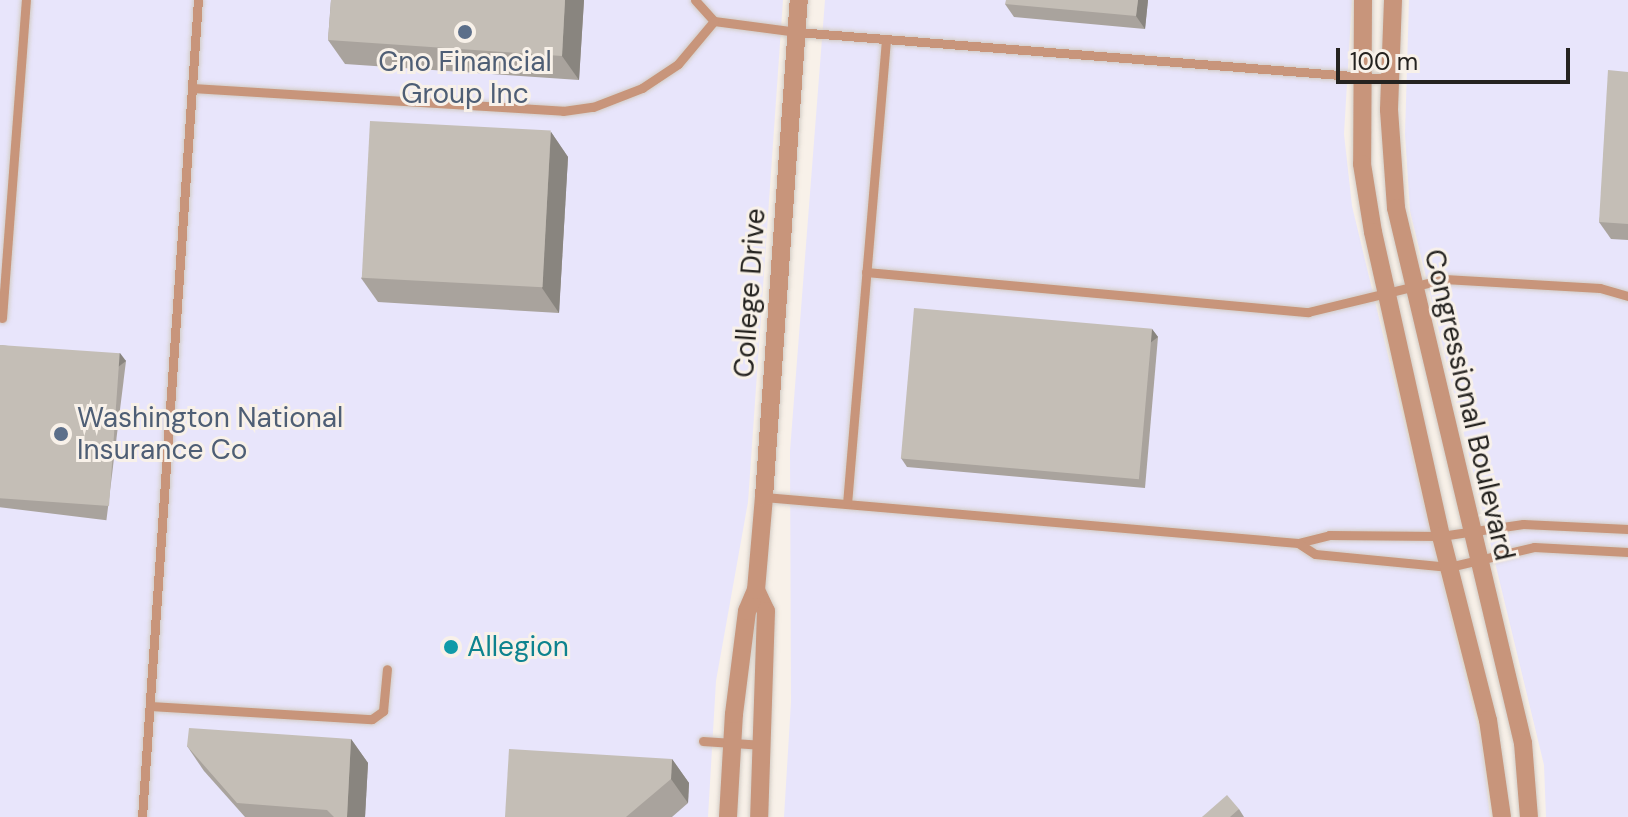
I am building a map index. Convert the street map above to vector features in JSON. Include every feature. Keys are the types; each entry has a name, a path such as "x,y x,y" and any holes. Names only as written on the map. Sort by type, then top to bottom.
{"street":[{"name":"College Drive","path":"728,817 747,611 756,590 799,0"},
{"name":"Congressional Boulevard","path":"1363,0 1362,164 1387,294 1441,536 1488,720 1502,817"},
{"name":"Congressional Boulevard","path":"1393,0 1390,79 1396,208 1476,563 1523,743 1529,817"},
{"name":"College Drive","path":"756,590 766,611 759,817"}],"lane":[{"path":"2,318 26,0"},
{"path":"142,817 198,0"},
{"path":"695,0 714,21 797,32 1390,79"},
{"path":"192,88 563,111 593,107 642,88 678,64 714,21"},
{"path":"847,504 886,40"},
{"path":"866,272 1308,312 1387,294 1413,284 1444,279 1600,288 1628,296"},
{"path":"764,497 1298,543 1329,535 1441,536 1523,524 1628,529"},
{"path":"1571,549 1573,527"},
{"path":"1298,543 1315,554 1449,567 1534,547 1628,552"},
{"path":"150,706 372,719 383,711 387,669"},
{"path":"703,741 763,745"}],"shaded area":[{"path":"0,0 783,0 748,502 716,681 708,817 0,817"},
{"path":"825,0 1352,0 1344,134 1352,206 1482,745 1490,817 784,817 791,702 790,451"},
{"path":"1409,0 1628,0 1628,817 1546,817 1544,765 1410,211 1405,134"}],"building":[{"name":"Cno Financial Group Inc","path":"331,0 565,0 562,56 328,40"},
{"path":"1006,0 1138,0 1136,16 1005,4"},
{"path":"1608,70 1628,72 1628,224 1599,222"},
{"path":"370,121 551,130 543,287 362,278"},
{"path":"914,308 1152,329 1139,479 901,458"},
{"name":"Washington National Insurance Co","path":"0,345 120,353 109,506 0,498"},
{"path":"189,728 351,739 347,817 334,817 327,810 237,803 187,746"},
{"path":"509,749 672,759 671,779 626,817 505,817"},
{"path":"1227,795 1239,809 1230,817 1202,817"}],"place":[{"name":"Cno Financial Group Inc","path":"465,32"},
{"name":"Washington National Insurance Co","path":"61,434"},
{"name":"Allegion","path":"451,647"}]}
